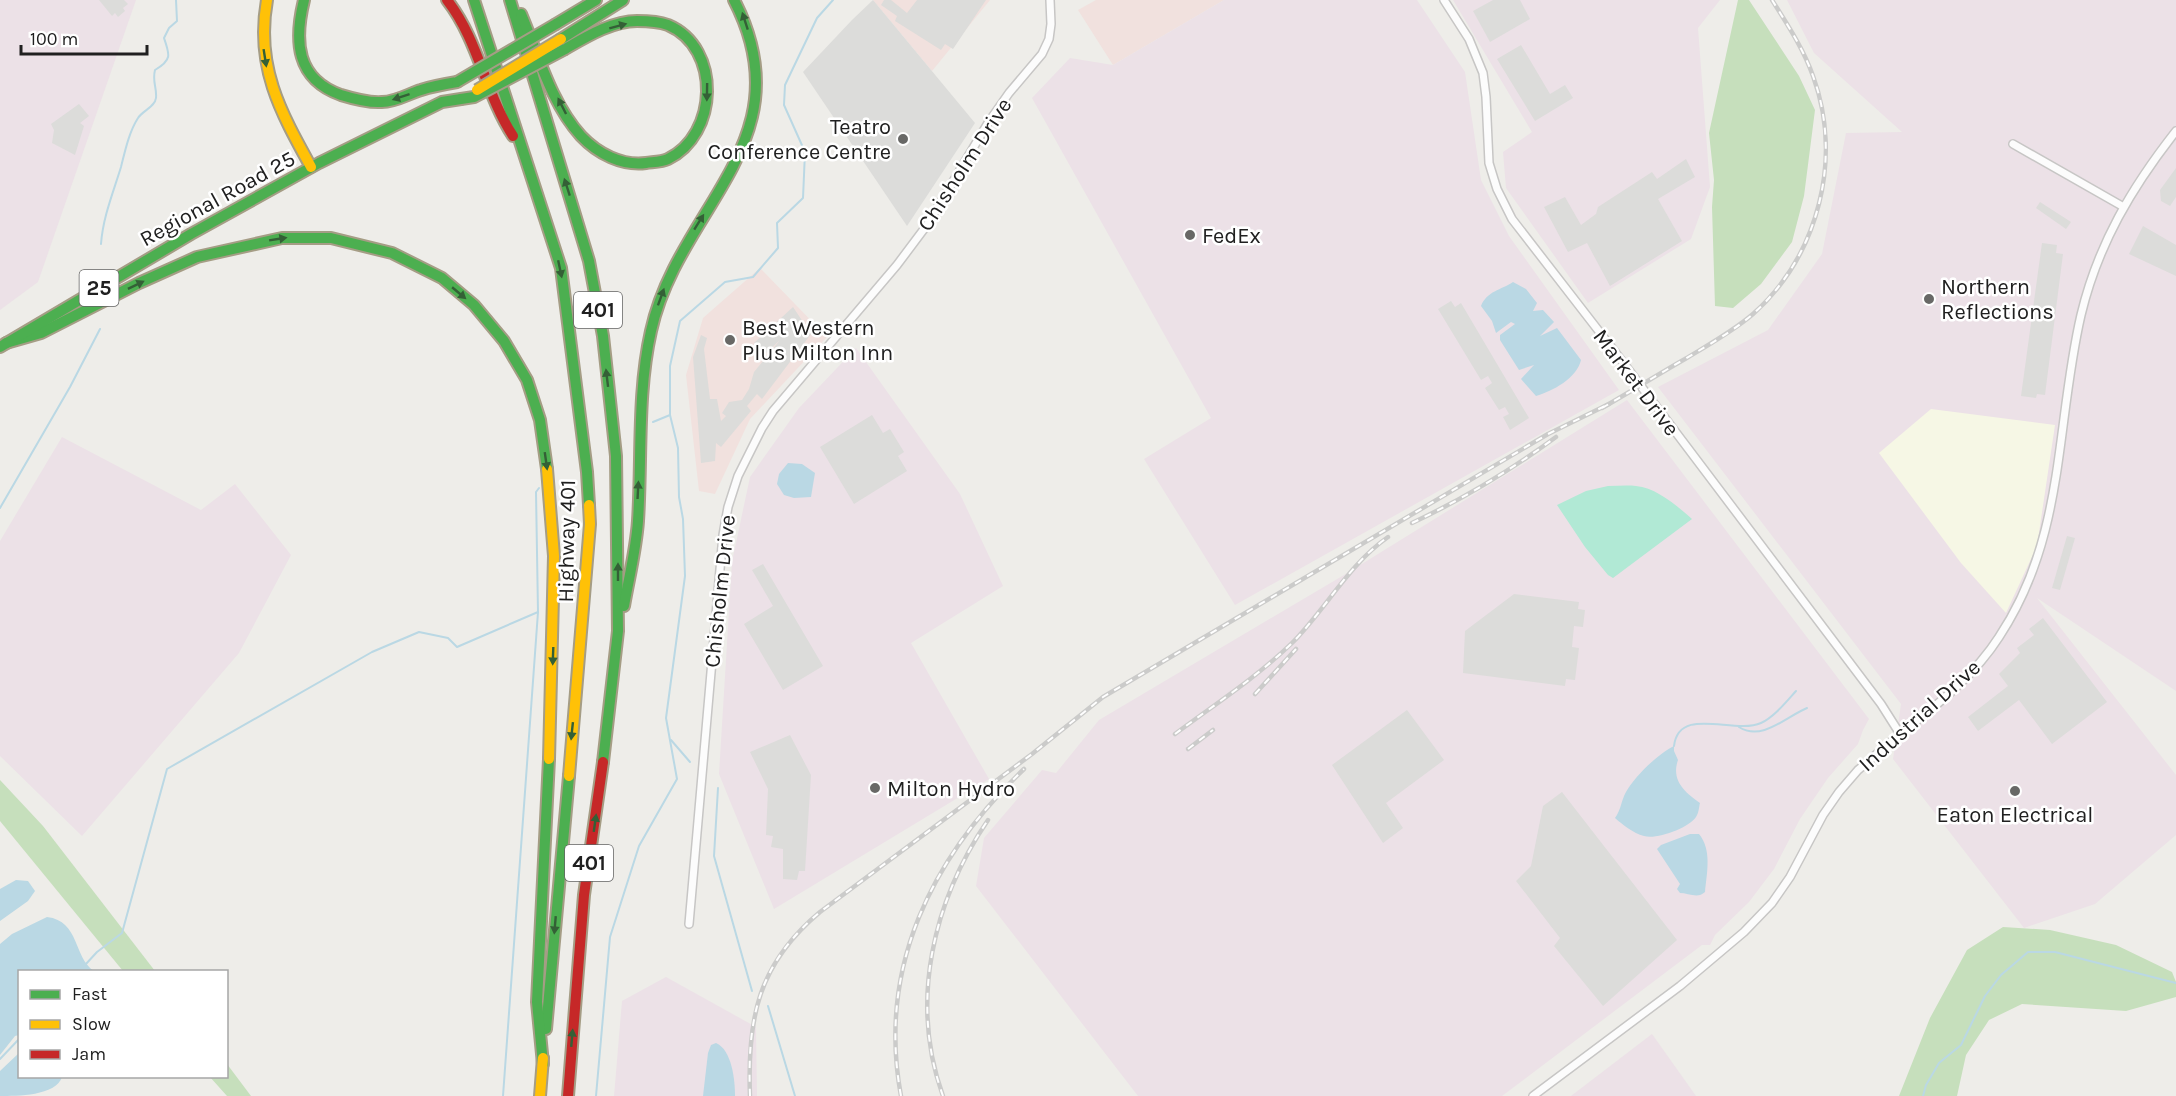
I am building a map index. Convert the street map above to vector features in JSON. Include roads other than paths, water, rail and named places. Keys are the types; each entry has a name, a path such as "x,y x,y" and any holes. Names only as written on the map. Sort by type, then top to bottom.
{"main road":[{"path":"267,0 263,38 264,58 271,84 291,130 311,167"},
{"path":"304,0 298,22 297,39 300,55 308,72 321,84 342,96 364,101 385,102 424,89 457,82"},
{"path":"447,0 457,11 470,35 499,114 524,153"},
{"name":"Highway 401","path":"474,0 561,268 587,472 590,524 582,631 540,1096"},
{"name":"401","path":"510,0 589,261 603,336 616,456 618,631 608,727 584,895 568,1096"},
{"path":"515,0 567,116 581,135 600,153 621,163 643,165 660,162 677,155 693,143 702,127 708,87 705,67 689,38 675,28 666,25 637,21 563,44"},
{"name":"25","path":"442,102 457,82 596,0"},
{"path":"563,44 623,0"},
{"path":"618,631 635,553 644,378 651,328 670,273 738,158 749,129 756,88 756,58 743,14 734,0"},
{"name":"Regional Road 25","path":"3,345 191,234 311,167 442,102 474,97 563,44"},
{"path":"3,345 40,333 197,257 282,238 331,238 392,253 442,278 474,305 504,341 527,380 540,420 549,482 554,556 552,700 537,1002 543,1064"}],"street":[{"name":"Chisholm Drive","path":"688,924 723,535 728,507 738,476 773,411 890,274 921,233 941,204 988,123 1009,93 1042,54 1049,39 1050,0"},
{"name":"Market Drive","path":"1444,0 1469,39 1483,73 1489,163 1497,189 1512,219 1881,704 1900,734"},
{"name":"Industrial Drive","path":"1533,1096 1680,986 1744,933 1772,903 1790,877 1823,815 1839,792 1858,770 1948,696 1980,663 1999,637 2033,573 2044,539 2055,487 2082,312 2097,266 2122,206 2155,157 2176,131"},
{"path":"2013,144 2122,206"}],"water":[{"path":"1513,282 1526,289 1537,303 1533,311 1543,310 1554,322 1540,336 1557,328 1581,360 1575,373 1563,383 1536,396 1521,379 1534,365 1519,370 1500,340 1500,335 1515,324 1511,322 1496,333 1492,321 1481,306 1491,294"},
{"path":"788,463 802,464 815,473 811,497 794,498 784,495 777,484 779,474"},
{"path":"1674,746 1678,760 1676,774 1684,790 1700,803 1698,814 1687,825 1672,832 1649,837 1640,835 1615,818 1626,792 1635,779 1654,760"},
{"path":"1690,834 1699,834 1706,847 1705,892 1699,895 1680,893 1677,889 1680,884 1657,849 1661,845"},
{"path":"16,880 28,881 35,891 28,901 0,921 0,889"},
{"path":"47,917 58,920 71,932 82,957 93,970 18,970 18,1035 0,1055 0,944 12,934"},
{"path":"716,1043 726,1052 729,1059 735,1096 703,1096 708,1053 711,1045"},
{"path":"18,1054 18,1078 61,1078 52,1088 35,1094 0,1096 0,1071"}],"waterway":[{"path":"101,244 106,215 130,135 138,118 155,101 155,70 168,57 164,38 169,28 177,21 176,0"},
{"path":"596,1096 610,937 639,846 677,779 666,718 685,576 678,448 670,415 670,366 680,321 725,282 753,277 778,248 777,223 803,198 805,152 784,105 785,85 817,18 833,0"},
{"path":"0,508 70,387 100,329"},
{"path":"653,422 670,415"},
{"path":"503,1096 538,612 536,492 539,488"},
{"path":"85,965 97,952 122,933 167,769 372,652 419,632 448,638 457,647 538,612"},
{"path":"1674,746 1678,734 1686,727 1697,724 1750,726 1761,723 1775,713 1796,691"},
{"path":"1739,727 1748,731 1765,730 1807,708"},
{"path":"671,740 690,762"},
{"path":"718,788 714,856 752,991"},
{"path":"1923,1096 1926,1085 1939,1063 1961,1045 1985,996 2001,975 2028,952 2055,952 2176,983"},
{"path":"768,1006 795,1096"},
{"path":"0,1059 18,1040"}],"railway":[{"path":"1602,408 1720,338 1753,314 1776,290 1794,263 1809,234 1819,204 1825,172 1826,139 1822,107 1813,76 1804,56 1772,0"},
{"path":"750,1096 751,1042 754,1017 761,994 782,952 820,912 1032,754 1103,697 1548,434 1609,404"},
{"path":"1412,523 1486,483 1556,437"},
{"path":"1175,734 1250,679 1292,643 1349,574 1388,537"},
{"path":"1255,694 1296,649"},
{"path":"1188,749 1213,730"},
{"path":"901,1096 896,1049 897,1003 905,959 919,917 938,877 963,839 991,803 1024,769"},
{"path":"943,1096 933,1060 928,1025 928,989 932,953 953,884 988,820"}],"place":[{"name":"Teatro Conference Centre","path":"903,139"},
{"name":"FedEx","path":"1190,235"},
{"name":"Northern Reflections","path":"1929,299"},
{"name":"Best Western Plus Milton Inn","path":"730,340"},
{"name":"Milton Hydro","path":"875,788"},
{"name":"Eaton Electrical","path":"2015,791"}]}
